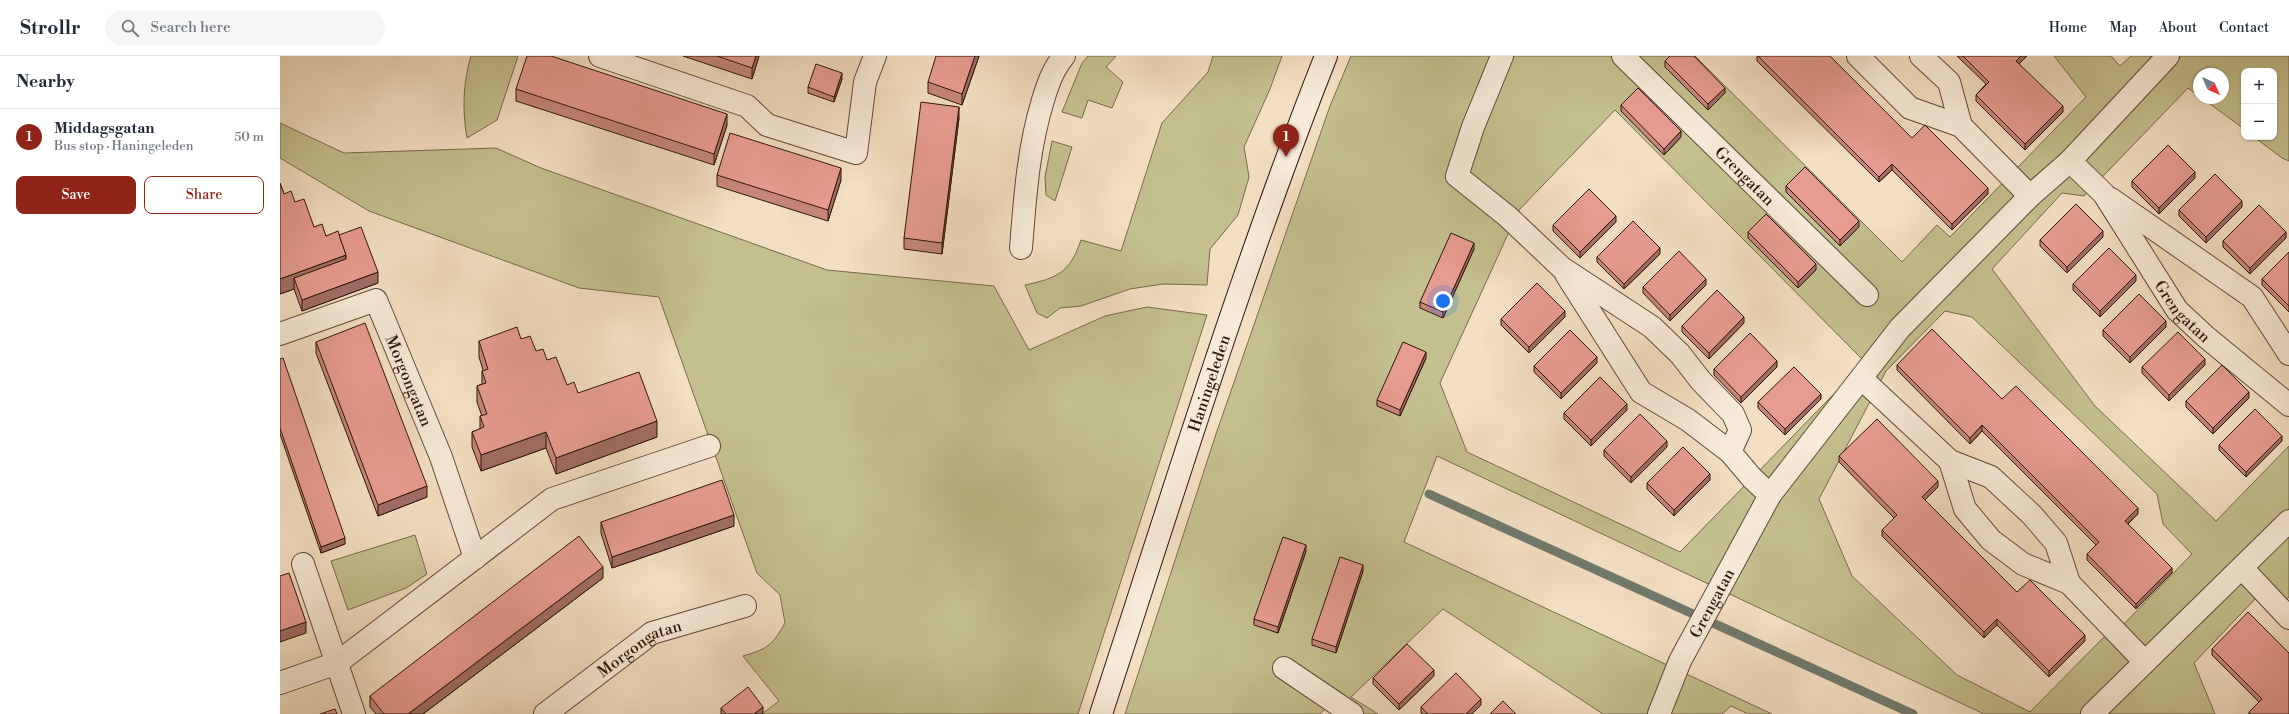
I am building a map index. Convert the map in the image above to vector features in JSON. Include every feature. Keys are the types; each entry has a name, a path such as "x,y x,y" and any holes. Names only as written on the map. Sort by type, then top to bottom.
{"street":[{"path":"600,56 747,106 767,126 856,153 865,82 875,56"},
{"path":"1021,248 1027,171 1033,136 1051,75 1064,56"},
{"name":"Haningeleden","path":"1101,714 1222,344 1286,157 1326,56"},
{"path":"1502,56 1473,127 1457,176 1507,216 1562,268 1652,327 1680,354 1701,381 1733,414 1740,430 1730,452"},
{"name":"Grengatan","path":"1624,56 1867,295"},
{"path":"1858,56 1910,108 1961,126 2030,196"},
{"path":"1922,56 1949,82 1961,126"},
{"name":"Grengatan","path":"1659,714 1680,661 1770,495 1862,379 1900,328 2030,196 2070,161 2168,56"},
{"name":"Grengatan","path":"2070,161 2104,194 2252,297 2289,354"},
{"name":"Grengatan","path":"2104,194 2177,310 2206,337 2289,405"},
{"path":"1562,268 1641,392 1688,420 1730,452 1752,478 1770,495"},
{"name":"Morgongatan","path":"280,334 376,300 441,457 475,558"},
{"path":"1862,379 1950,461 1991,477 2032,515 2056,543 2069,583"},
{"path":"280,683 337,663 552,500 709,446"},
{"path":"1950,461 1965,509 1991,540 2023,564 2069,583 2144,661"},
{"path":"2092,714 2144,661 2289,521"},
{"path":"303,564 354,714"},
{"path":"2242,568 2289,618"},
{"name":"Morgongatan","path":"545,714 652,633 745,606"},
{"path":"1284,668 1352,714"}],"shaded area":[{"path":"471,56 518,56 497,120 467,138 464,117 464,97 466,76"},
{"path":"1088,56 1116,56 1106,67 1123,82 1112,108 1088,100 1082,118 1062,112 1082,63"},
{"path":"1213,56 1282,56 1270,89 1244,147 1249,177 1238,215 1210,249 1207,285 1163,284 1130,289 1081,306 1060,308 1047,318 1037,313 1025,285 1046,280 1061,272 1072,260 1081,240 1121,251 1162,123 1208,72"},
{"path":"1351,56 1695,56 1902,262 1937,225 1950,237 2086,97 2054,56 2111,56 2120,66 2131,56 2289,56 2289,161 2282,158 2258,140 2277,140 2277,68 2241,68 2241,127 2210,104 2229,104 2229,68 2193,68 2193,92 2188,88 2084,196 2062,193 1992,269 2095,406 2216,521 2289,446 2289,597 2274,613 2257,597 2194,663 2215,714 1984,714 1437,456 1404,542 1772,714 1748,714 1731,706 1722,714 1603,714 1443,609 1351,697 1378,714 1338,714 1329,705 1320,714 1125,714 1216,434 1330,106","holes":["1615,110 1865,362 1680,552 1467,452 1440,383 1519,210","1945,311 1972,317 2157,494 2163,524 2192,554 2122,626 2103,638 2030,712 1957,675 1852,576 1819,499 1886,371"]},
{"path":"280,123 344,153 496,148 541,168 827,270 994,286 1029,350 1105,316 1147,307 1207,315 1078,714 762,714 779,701 743,656 768,646 785,623 780,595 757,573 659,297 579,288 369,211 280,158"},
{"path":"1052,141 1072,147 1055,201 1046,195 1045,177"},
{"path":"415,535 427,574 406,588 348,610 331,561"}],"building":[{"path":"527,56 551,56 727,114 714,154 516,89"},
{"path":"717,56 756,56 752,68"},
{"path":"936,56 975,56 962,94 928,82"},
{"path":"1670,56 1694,56 1725,88 1708,104 1665,61"},
{"path":"1758,56 1830,56 1912,138 1925,125 1988,188 1952,224 1892,164 1879,177"},
{"path":"1963,56 2021,56 2016,61 2063,106 2025,144 1976,95 1989,82"},
{"path":"816,64 842,73 834,97 808,87"},
{"path":"1638,88 1681,131 1664,149 1621,105"},
{"path":"921,102 959,107 942,243 904,238"},
{"path":"730,133 841,168 828,210 717,175"},
{"path":"2168,145 2195,172 2159,208 2132,181"},
{"path":"1805,167 1859,221 1840,240 1786,186"},
{"path":"2215,174 2242,201 2206,237 2179,210"},
{"path":"280,183 284,194 291,191 295,202 304,199 314,227 322,224 326,236 338,231 346,255 280,279"},
{"path":"1589,189 1616,216 1580,252 1553,225"},
{"path":"2076,204 2103,231 2067,267 2040,240"},
{"path":"2259,205 2286,232 2250,268 2223,241"},
{"path":"1766,214 1816,264 1798,282 1748,232"},
{"path":"1633,221 1660,248 1624,284 1597,257"},
{"path":"361,227 378,272 302,300 294,278 346,259 339,235"},
{"path":"1451,233 1474,243 1443,312 1420,302"},
{"path":"2109,248 2136,275 2100,311 2073,284"},
{"path":"1679,251 1706,279 1670,315 1643,287"},
{"path":"2289,252 2289,306 2262,279"},
{"path":"1537,283 1565,311 1529,347 1501,319"},
{"path":"1717,290 1744,317 1709,353 1682,326"},
{"path":"2139,294 2166,321 2130,357 2103,330"},
{"path":"365,323 427,486 378,505 316,342"},
{"path":"517,327 521,339 530,336 536,351 543,349 547,360 556,357 567,385 574,382 578,393 639,372 657,421 556,458 546,432 481,455 472,432 484,427 480,416 487,414 477,386 486,383 482,371 488,369 479,341"},
{"path":"1932,329 2002,399 2016,386 2138,508 2125,521 2172,568 2136,604 2087,554 2099,542 1982,425 1970,438 1897,365"},
{"path":"1570,330 1597,357 1561,393 1534,366"},
{"path":"2178,332 2205,359 2169,395 2142,367"},
{"path":"1750,333 1777,361 1741,397 1714,369"},
{"path":"1403,342 1426,352 1400,410 1377,400"},
{"path":"283,358 345,538 321,547 280,428 280,359"},
{"path":"2222,365 2249,392 2213,428 2186,401"},
{"path":"1794,367 1821,394 1785,429 1758,402"},
{"path":"1600,377 1627,404 1591,440 1564,413"},
{"path":"2255,409 2282,436 2246,472 2219,445"},
{"path":"1640,414 1667,441 1631,477 1604,450"},
{"path":"1877,419 1938,481 1922,497 2017,592 2030,580 2085,635 2049,671 1997,619 1984,632 1882,530 1897,515 1839,456"},
{"path":"1683,447 1710,474 1674,510 1647,483"},
{"path":"722,480 734,515 612,557 601,522"},
{"path":"579,536 603,567 408,714 384,714 370,696"},
{"path":"1283,537 1306,545 1278,627 1254,619"},
{"path":"1340,557 1363,565 1336,647 1312,639"},
{"path":"289,573 306,622 280,631 280,576"},
{"path":"2248,612 2289,653 2289,714 2251,714 2249,712 2262,699 2212,649"},
{"path":"1407,644 1434,670 1399,704 1373,678"},
{"path":"1456,673 1481,699 1466,714 1428,714 1421,707"},
{"path":"748,687 763,707 754,714 726,714 721,708"},
{"path":"1503,701 1516,714 1490,714"},
{"path":"335,709 337,714 320,714"}],"waterway":[{"path":"1429,494 1913,714"}],"place":[{"name":"Middagsgatan","path":"1286,157"}]}
